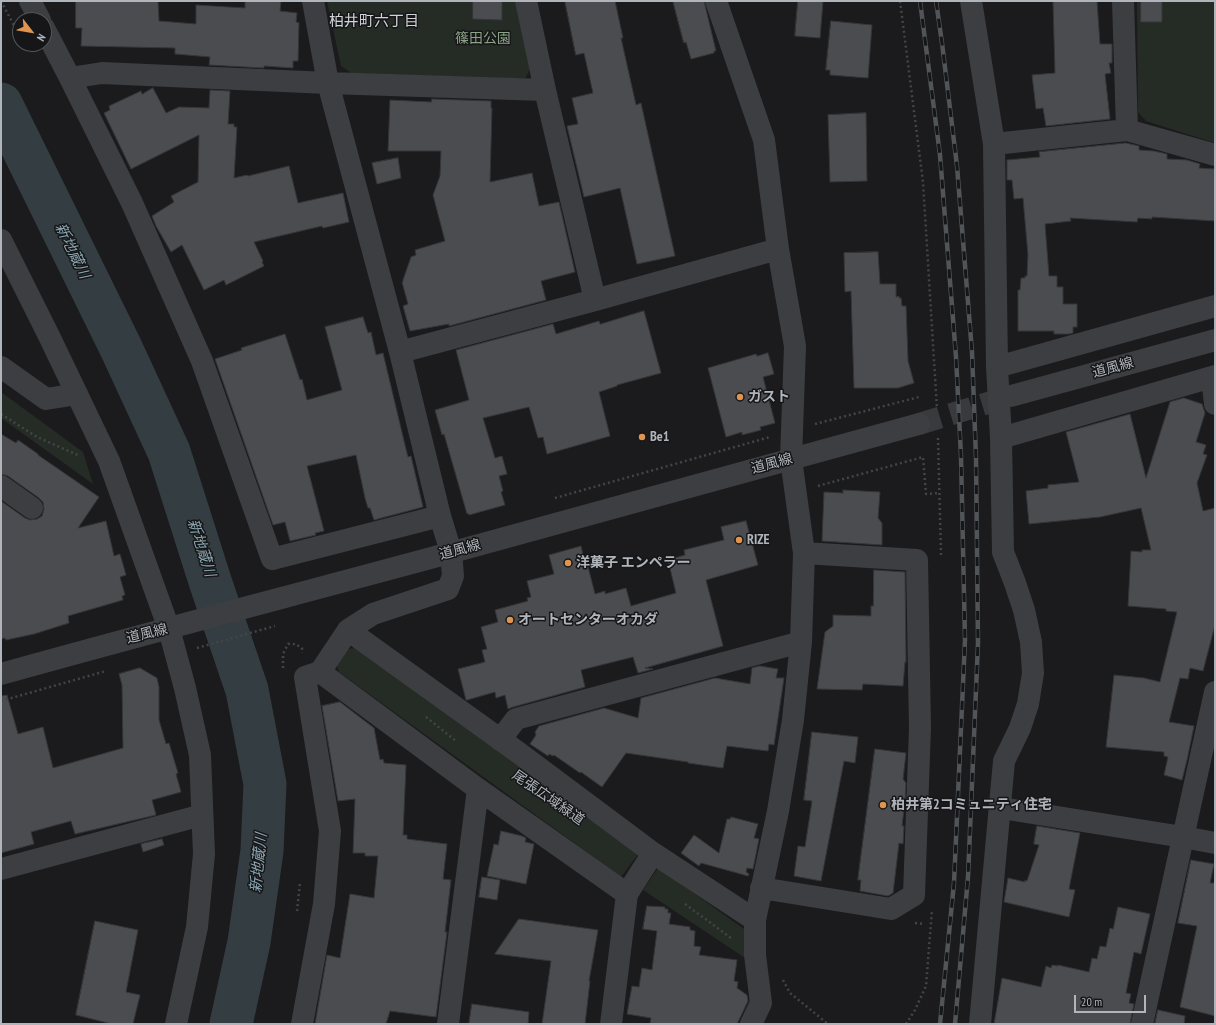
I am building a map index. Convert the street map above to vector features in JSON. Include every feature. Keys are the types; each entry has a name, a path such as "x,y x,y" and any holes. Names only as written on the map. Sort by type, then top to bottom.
{"street":[{"path":"30,1 36,12"},
{"path":"303,674 348,630 373,614 448,589 453,576 451,552 440,516 400,352 328,83 312,1"},
{"path":"526,1 545,90 595,300"},
{"path":"716,1 764,140 778,249 795,346 791,459 804,553 801,642 794,720 778,811 755,920 755,955 761,1003 751,1024"},
{"path":"971,1 994,144 997,367 1001,438 1003,552 1024,610 1031,642 1033,673 1028,704 1020,728 1004,761 1001,808 980,1024"},
{"path":"1123,1 1127,130"},
{"path":"52,43 132,203 202,361 272,559 440,516"},
{"path":"70,78 102,74 545,90"},
{"path":"994,144 1127,130 1215,155"},
{"path":"1,240 109,461 169,629 185,688 200,755 204,854 197,926 176,1024"},
{"path":"400,352 778,249"},
{"path":"997,367 1215,306"},
{"name":"道風線","path":"1011,396 1215,340"},
{"path":"1,367 46,399 77,394"},
{"path":"1001,438 1213,376 1215,404"},
{"name":"道風線","path":"1,674 791,459 928,419"},
{"path":"1,486 32,508"},
{"path":"762,888 891,909 914,895 920,728 917,560 804,553"},
{"path":"348,630 653,853 755,920"},
{"path":"500,740 516,719 801,642"},
{"path":"303,674 478,789 627,894"},
{"path":"302,1024 324,904 330,831 303,674"},
{"path":"1142,1024 1215,692"},
{"path":"448,1024 478,789"},
{"path":"1001,808 1215,843"},
{"path":"1,869 202,815"},
{"path":"611,1024 627,894 653,853"}],"path":[{"path":"2,1 12,21"},
{"path":"900,1 922,182 928,419"},
{"path":"548,500 792,431 919,397"},
{"path":"1,414 37,437 86,459"},
{"path":"938,437 941,556"},
{"path":"812,487 923,457 926,494 939,493"},
{"path":"196,648 280,625"},
{"path":"292,643 302,648 303,674 283,666 283,654 288,644 292,643"},
{"path":"1,701 106,671"},
{"path":"425,716 460,745"},
{"path":"297,912 300,882"},
{"path":"682,902 755,955"},
{"path":"906,1024 915,1010 926,986 932,908"},
{"path":"802,1002 828,1024"}],"green space":[{"name":"篠田公園","path":"327,1 515,1 530,69 525,79 351,73 341,66"},
{"path":"1137,1 1215,1 1215,143 1146,121 1138,112"},
{"path":"1,392 83,452 93,484 1,418"},
{"path":"357,648 639,853 621,877 339,672 336,663 346,649"},
{"path":"658,868 747,931 751,962 643,890"}],"building":[{"path":"76,1 158,1 159,21 196,24 196,5 245,8 245,1 281,1 280,11 297,13 296,22 299,23 298,61 293,61 293,68 209,65 210,57 175,54 175,48 81,46 82,28 76,28"},
{"path":"473,1 502,1 502,20 473,19"},
{"path":"565,1 615,1 623,38 621,38 636,105 641,103 675,256 637,264 620,188 584,197 567,126 578,124 572,98 593,93 584,53 576,55"},
{"path":"673,1 704,1 716,51 714,51 714,53 691,59 686,42 684,43"},
{"path":"798,1 823,1 820,38 795,36"},
{"path":"1097,1 1100,44 1112,44 1112,63 1109,63 1111,73 1105,74 1110,119 1046,126 1043,108 1036,109 1032,75 1055,73 1053,2"},
{"path":"1141,1 1162,1 1162,22 1141,22"},
{"path":"831,21 872,25 868,78 830,75 830,70 826,70"},
{"path":"153,88 166,113 179,107 209,108 210,90 230,91 228,124 234,124 234,127 237,127 234,178 289,166 298,203 343,193 349,222 323,228 322,226 254,242 264,266 226,285 224,280 204,290 182,245 171,252 152,216 174,202 171,196 198,182 199,135 131,169 104,113 110,110 109,106 141,91 142,94"},
{"path":"432,99 491,101 490,182 532,173 539,206 559,202 575,272 541,281 546,300 449,326 449,324 410,331 403,306 408,304 402,282 411,257 416,255 415,250 445,241 433,195 440,176 441,151 388,151 390,100 431,102"},
{"path":"866,113 867,181 830,182 828,115"},
{"path":"1126,143 1139,146 1139,150 1167,154 1167,159 1187,160 1200,164 1199,168 1215,169 1215,221 1152,217 1152,219 1138,218 1137,222 1070,218 1071,221 1045,224 1049,276 1057,276 1057,287 1063,287 1063,304 1077,304 1077,327 1073,327 1073,333 1069,334 1054,334 1054,331 1018,331 1018,290 1020,290 1021,278 1025,278 1025,276 1027,276 1028,255 1023,198 1014,199 1012,180 1007,180 1007,160 1040,157 1039,152"},
{"path":"398,158 401,178 377,184 372,163"},
{"path":"878,252 880,284 896,284 896,297 899,296 899,298 901,298 902,306 906,306 908,361 914,383 898,388 854,388 851,291 845,292 844,253"},
{"path":"644,311 661,373 617,385 599,392 610,436 547,454 543,437 538,438 529,407 483,418 495,458 502,456 507,474 499,476 503,491 501,492 505,505 469,515 468,513 467,514 444,434 442,435 435,410 469,400 456,350 553,324 556,334 599,321 600,324"},
{"path":"363,317 368,333 371,332 376,355 383,353 408,457 411,456 423,507 374,520 365,498 356,455 307,466 324,531 315,533 316,535 290,541 285,522 273,525 215,359 242,350 241,348 285,334 300,380 302,379 307,400 342,390 325,327"},
{"path":"768,353 774,374 763,377 775,423 760,427 761,430 742,435 742,432 726,437 708,368 756,354 757,356"},
{"path":"1184,398 1202,404 1205,413 1196,442 1206,445 1203,454 1207,455 1197,483 1203,511 1215,508 1215,625 1203,671 1190,668 1188,679 1180,678 1169,722 1194,726 1182,780 1164,775 1168,757 1164,756 1164,752 1106,747 1114,675 1144,678 1160,682 1177,612 1166,611 1166,609 1128,606 1131,551 1142,552 1142,550 1151,550 1141,508 1100,517 1029,524 1026,491 1048,488 1048,485 1079,482 1066,432 1130,414 1146,478 1170,402"},
{"path":"1,434 16,443 18,440 99,497 78,528 106,521 114,556 120,554 126,575 120,577 125,595 122,596 123,600 68,616 69,623 34,634 6,640 5,638 1,639 1,501 30,520 37,519 42,516 44,509 43,502 39,498 8,476 1,474"},
{"path":"843,490 880,492 878,518 882,523 882,545 822,541 824,492 843,493"},
{"path":"746,521 758,565 706,580 723,646 645,668 653,669 638,673 633,657 581,670 585,687 508,709 505,695 496,698 495,692 466,700 458,669 485,662 482,650 487,649 481,627 498,622 495,610 528,601 527,598 531,597 527,581 554,574 549,555 581,546 595,594 605,591 605,594 626,588 631,606 676,593 668,560 685,555 684,550 724,540 721,527"},
{"path":"874,570 905,572 906,662 903,686 863,684 862,690 817,689 825,632 833,626 833,615 871,616 871,606 873,606"},
{"path":"760,666 778,669 776,678 784,678 774,745 769,744 768,751 727,746 723,768 626,753 602,787 554,755 549,754 548,756 530,744 536,735 535,732 539,726 604,708 638,718 641,698 715,678 750,684 752,668"},
{"path":"140,668 157,678 159,687 159,720 166,744 169,743 178,773 176,774 181,792 152,800 156,815 75,834 71,821 31,832 34,844 1,853 1,696 7,695 18,734 43,727 53,768 123,748 122,685 119,674"},
{"path":"340,702 374,728 380,760 383,759 384,763 406,765 403,835 407,835 407,839 447,844 443,879 451,880 445,932 447,932 436,1017 390,1011 386,1024 315,1024 327,955 340,958 350,894 374,898 378,856 365,856 365,853 353,853 355,799 338,801 322,706"},
{"path":"812,732 858,737 855,763 844,761 821,881 794,876 798,846 805,847 812,801 804,800"},
{"name":"柏井第2コミュニティ住宅","path":"875,749 906,753 903,779 906,783 902,826 904,826 903,844 899,843 893,893 888,896 860,891 861,880 858,880"},
{"path":"731,817 758,824 754,838 759,839 753,869 747,868 746,872 749,874 748,876 701,863 699,866 681,853 694,835 719,853 727,819 730,819"},
{"path":"1037,826 1080,833 1069,889 1075,890 1069,917 1004,902 1008,878 1025,882 1025,880 1027,881 1039,845 1034,844"},
{"path":"501,831 522,836 526,838 525,842 534,844 526,884 487,876 494,844 498,845"},
{"path":"162,839 164,845 143,852 141,844"},
{"path":"1191,860 1214,864 1210,883 1215,883 1215,1016 1180,1007 1197,926 1178,923"},
{"path":"482,877 500,880 497,900 479,897"},
{"path":"647,906 665,907 665,909 668,909 668,913 671,913 669,924 690,927 690,930 695,931 694,946 701,947 699,955 737,960 734,981 738,982 737,988 747,995 748,1001 737,1024 650,1024 651,1018 627,1014 632,986 639,987 642,968 652,970 657,931 643,929"},
{"path":"1118,907 1150,914 1141,954 1134,952 1126,993 1131,994 1129,1003 1134,1004 1130,1024 994,1024 1002,978 1041,987 1046,966 1051,968 1052,965 1058,965 1089,972 1092,958 1097,959 1100,946 1106,947 1110,928 1113,929"},
{"path":"519,919 598,930 589,981 585,1024 542,1024 551,961 495,954"},
{"path":"95,921 138,930 126,992 140,995 133,1024 112,1024 76,1015"},
{"path":"472,1004 529,1012 528,1024 469,1024"},
{"path":"1158,1010 1185,1016 1184,1024 1155,1024"}],"waterway":[{"name":"新地蔵川","path":"1,104 121,348 169,452 210,581 247,690 265,784 262,851 249,942 231,1024"}],"tunnel":[{"path":"919,424 1011,396"}],"railway":[{"path":"920,1 940,155 956,357 961,456 965,640 954,883 940,1024"},
{"path":"936,1 957,166 972,352 976,458 978,643 968,877 955,1024"}],"place":[{"name":"ガスト","path":"740,397"},
{"name":"Be1","path":"642,437"},
{"name":"RIZE","path":"739,540"},
{"name":"洋菓子 エンペラー","path":"568,563"},
{"name":"オートセンターオカダ","path":"510,620"},
{"name":"柏井第2コミュニティ住宅","path":"883,805"}],"district":[{"name":"柏井町六丁目","path":"374,22"}]}
